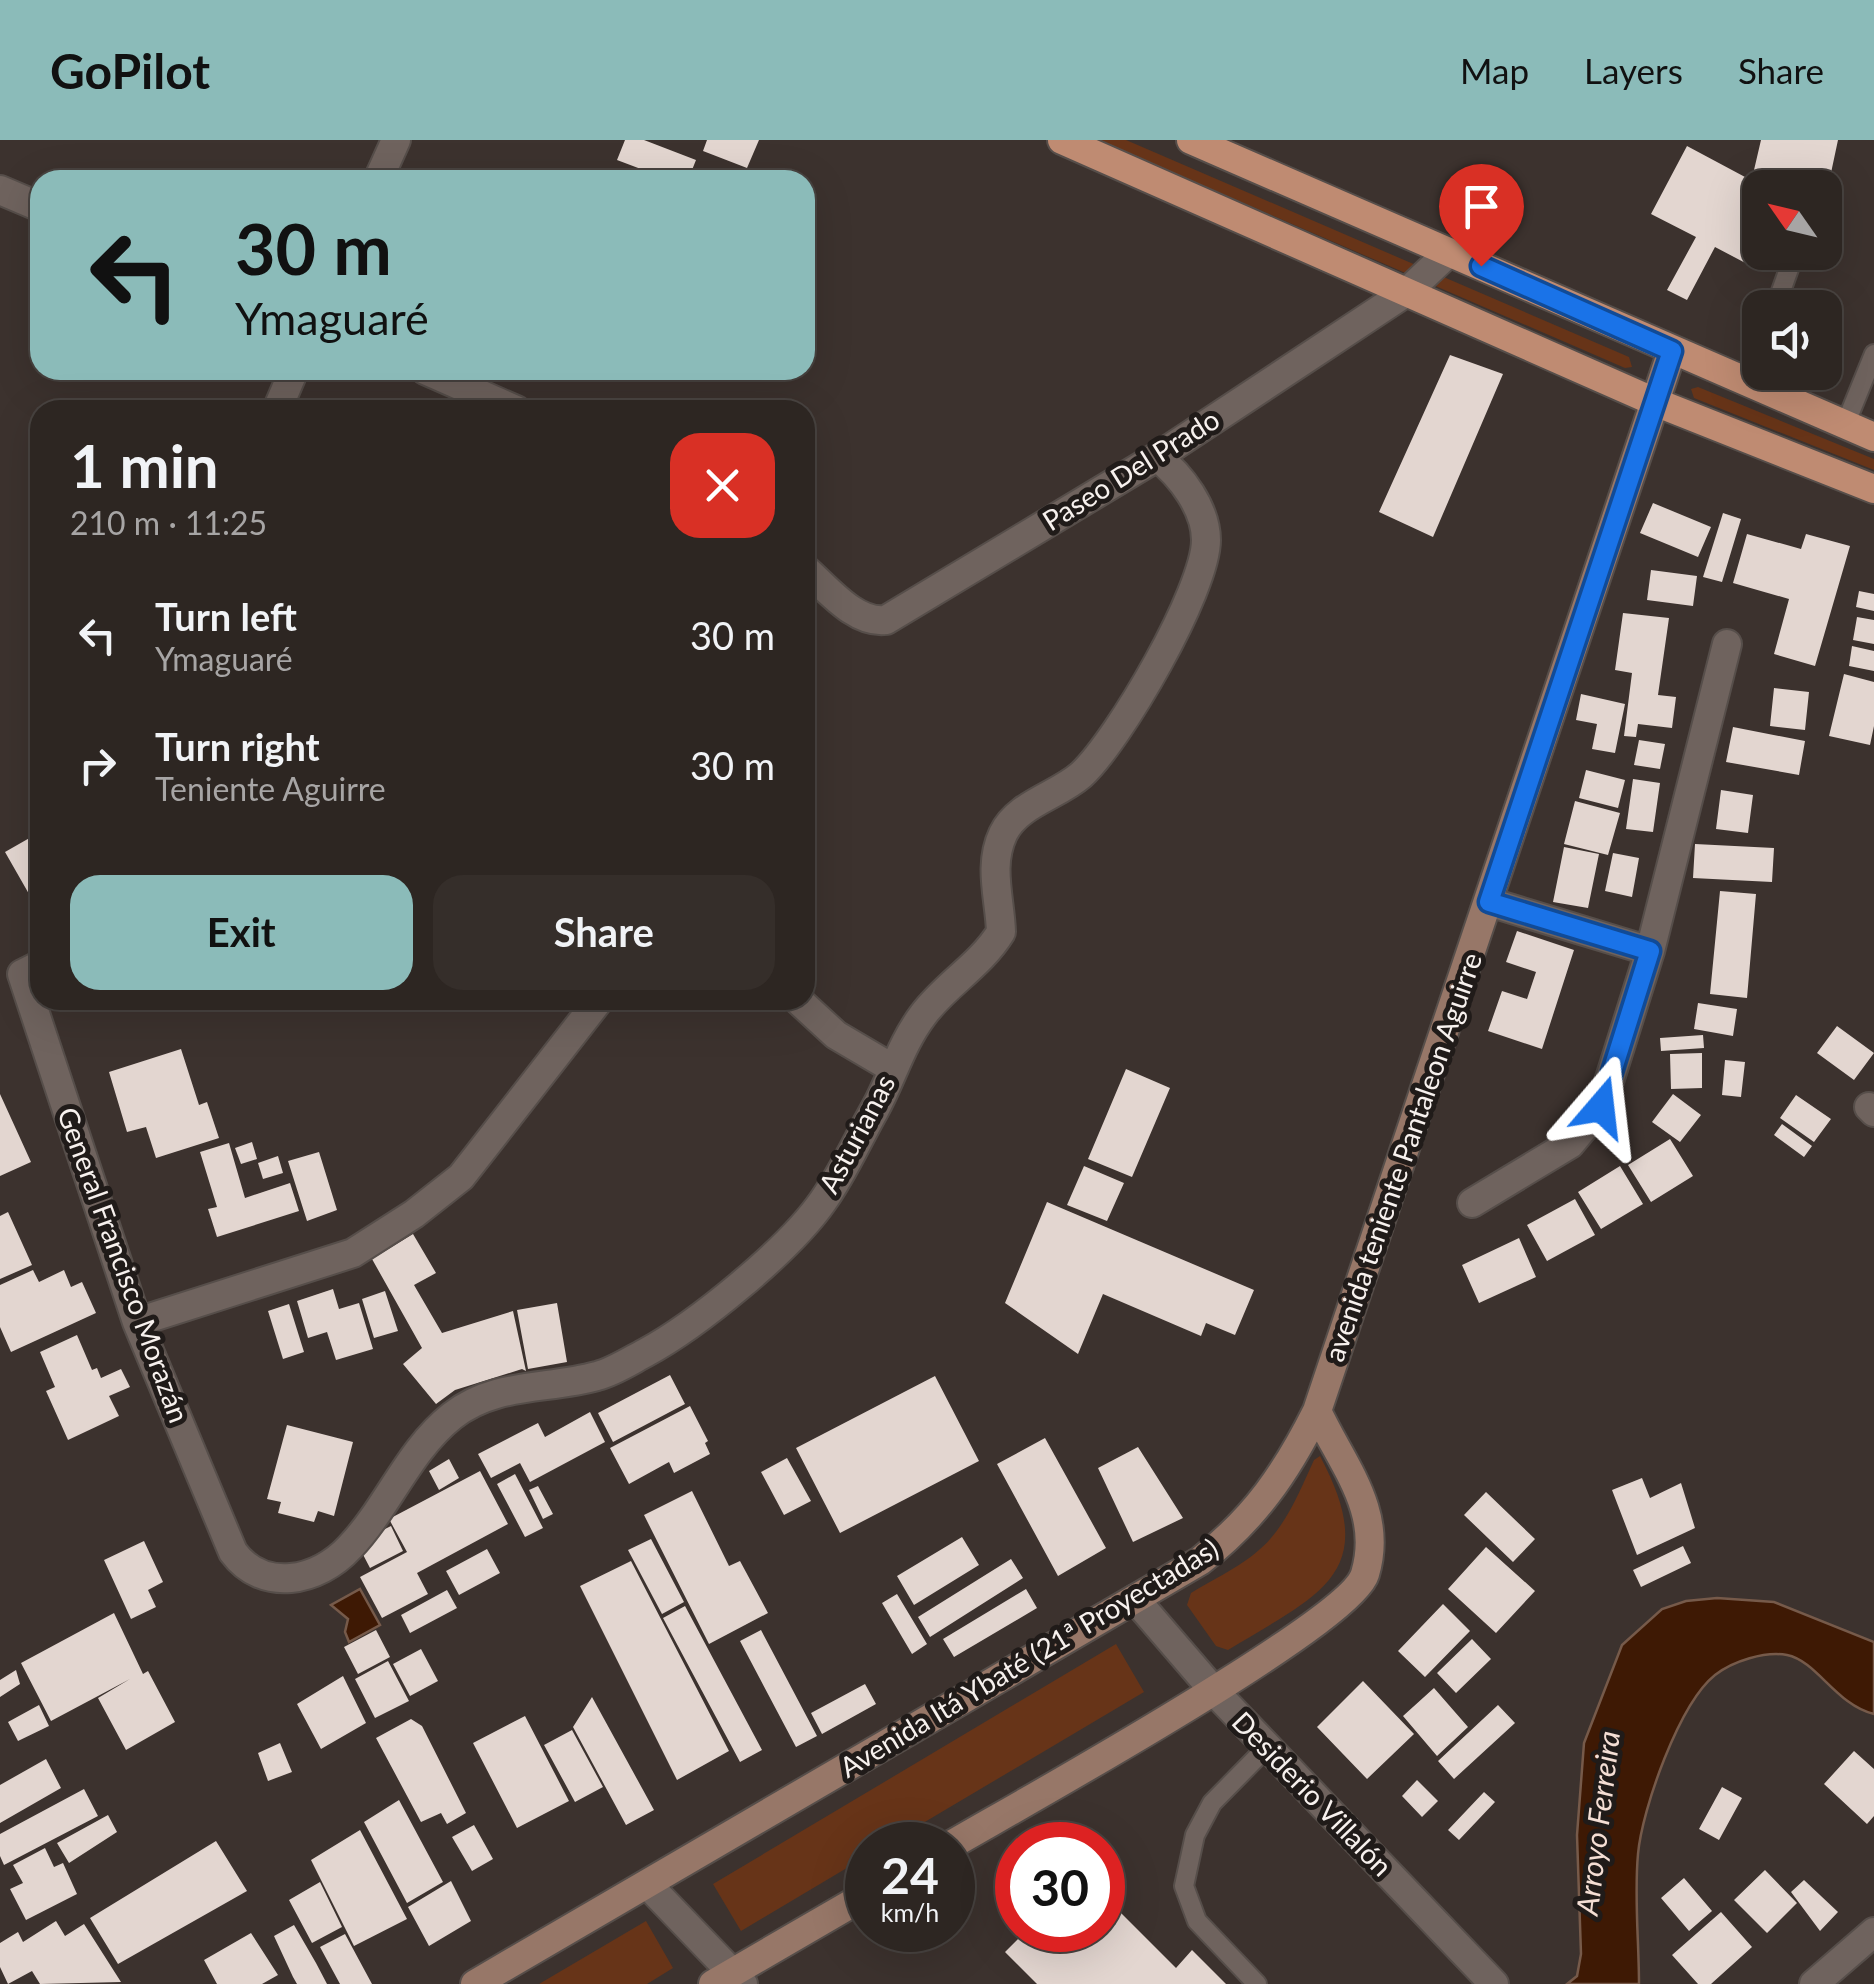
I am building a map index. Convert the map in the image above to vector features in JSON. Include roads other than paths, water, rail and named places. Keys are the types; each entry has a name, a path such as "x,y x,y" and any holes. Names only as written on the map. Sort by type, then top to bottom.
{"main road":[{"path":"1062,140 1655,402 1874,490"},
{"path":"1192,140 1742,381"},
{"name":"avenida teniente Pantaleon Aguirre","path":"1317,1411 1672,351"},
{"path":"1762,390 1874,437"},
{"path":"975,1831 1214,1691 1345,1602 1364,1578 1370,1520 1355,1479 1317,1411"},
{"name":"Avenida Itá Ybaté (21ª Proyectadas)","path":"476,1984 1200,1561 1256,1512 1317,1411"},
{"path":"730,1980 845,1908"}],"street":[{"path":"382,170 396,140"},
{"path":"0,190 30,203"},
{"name":"Paseo Del Prado","path":"815,578 862,617 874,622 886,620 1157,458 1408,291 1450,252"},
{"path":"448,380 493,400"},
{"name":"Asturianas","path":"233,1552 252,1571 274,1579 298,1578 324,1568 348,1550 407,1466 457,1412 499,1391 600,1376 646,1352 694,1323 800,1230 824,1200 922,1016 984,956 1001,932 995,890 996,851 1011,820 1080,775 1100,751 1144,690 1199,577 1205,556 1204,522 1174,470 1157,458"},
{"path":"1472,1204 1570,1144 1601,1107 1650,951 1727,644"},
{"path":"1489,902 1650,951"},
{"name":"General Francisco Morazán","path":"43,1010 138,1322 233,1552"},
{"path":"138,1322 353,1254 414,1214 461,1177 591,1010"},
{"path":"809,1010 836,1034 892,1068"},
{"name":"Desiderio Villalón","path":"1135,1599 1214,1691 1494,1984"},
{"path":"648,1885 730,1980"},
{"path":"1814,1984 1874,1932"}],"lane":[{"path":"1845,425 1874,354"},
{"path":"1257,1984 1197,1921 1184,1886 1195,1835 1212,1803 1267,1747"}],"water":[{"path":"360,1589 380,1625 349,1642 345,1632 348,1619 331,1605"},
{"name":"Arroyo Ferreira","path":"1717,1598 1774,1602 1874,1642 1874,1714 1849,1702 1808,1665 1787,1655 1750,1658 1715,1675 1688,1709 1676,1733 1641,1835 1637,1870 1639,1984 1567,1984 1577,1976 1581,1954 1577,1835 1584,1743 1622,1645 1662,1609 1686,1601"}]}
